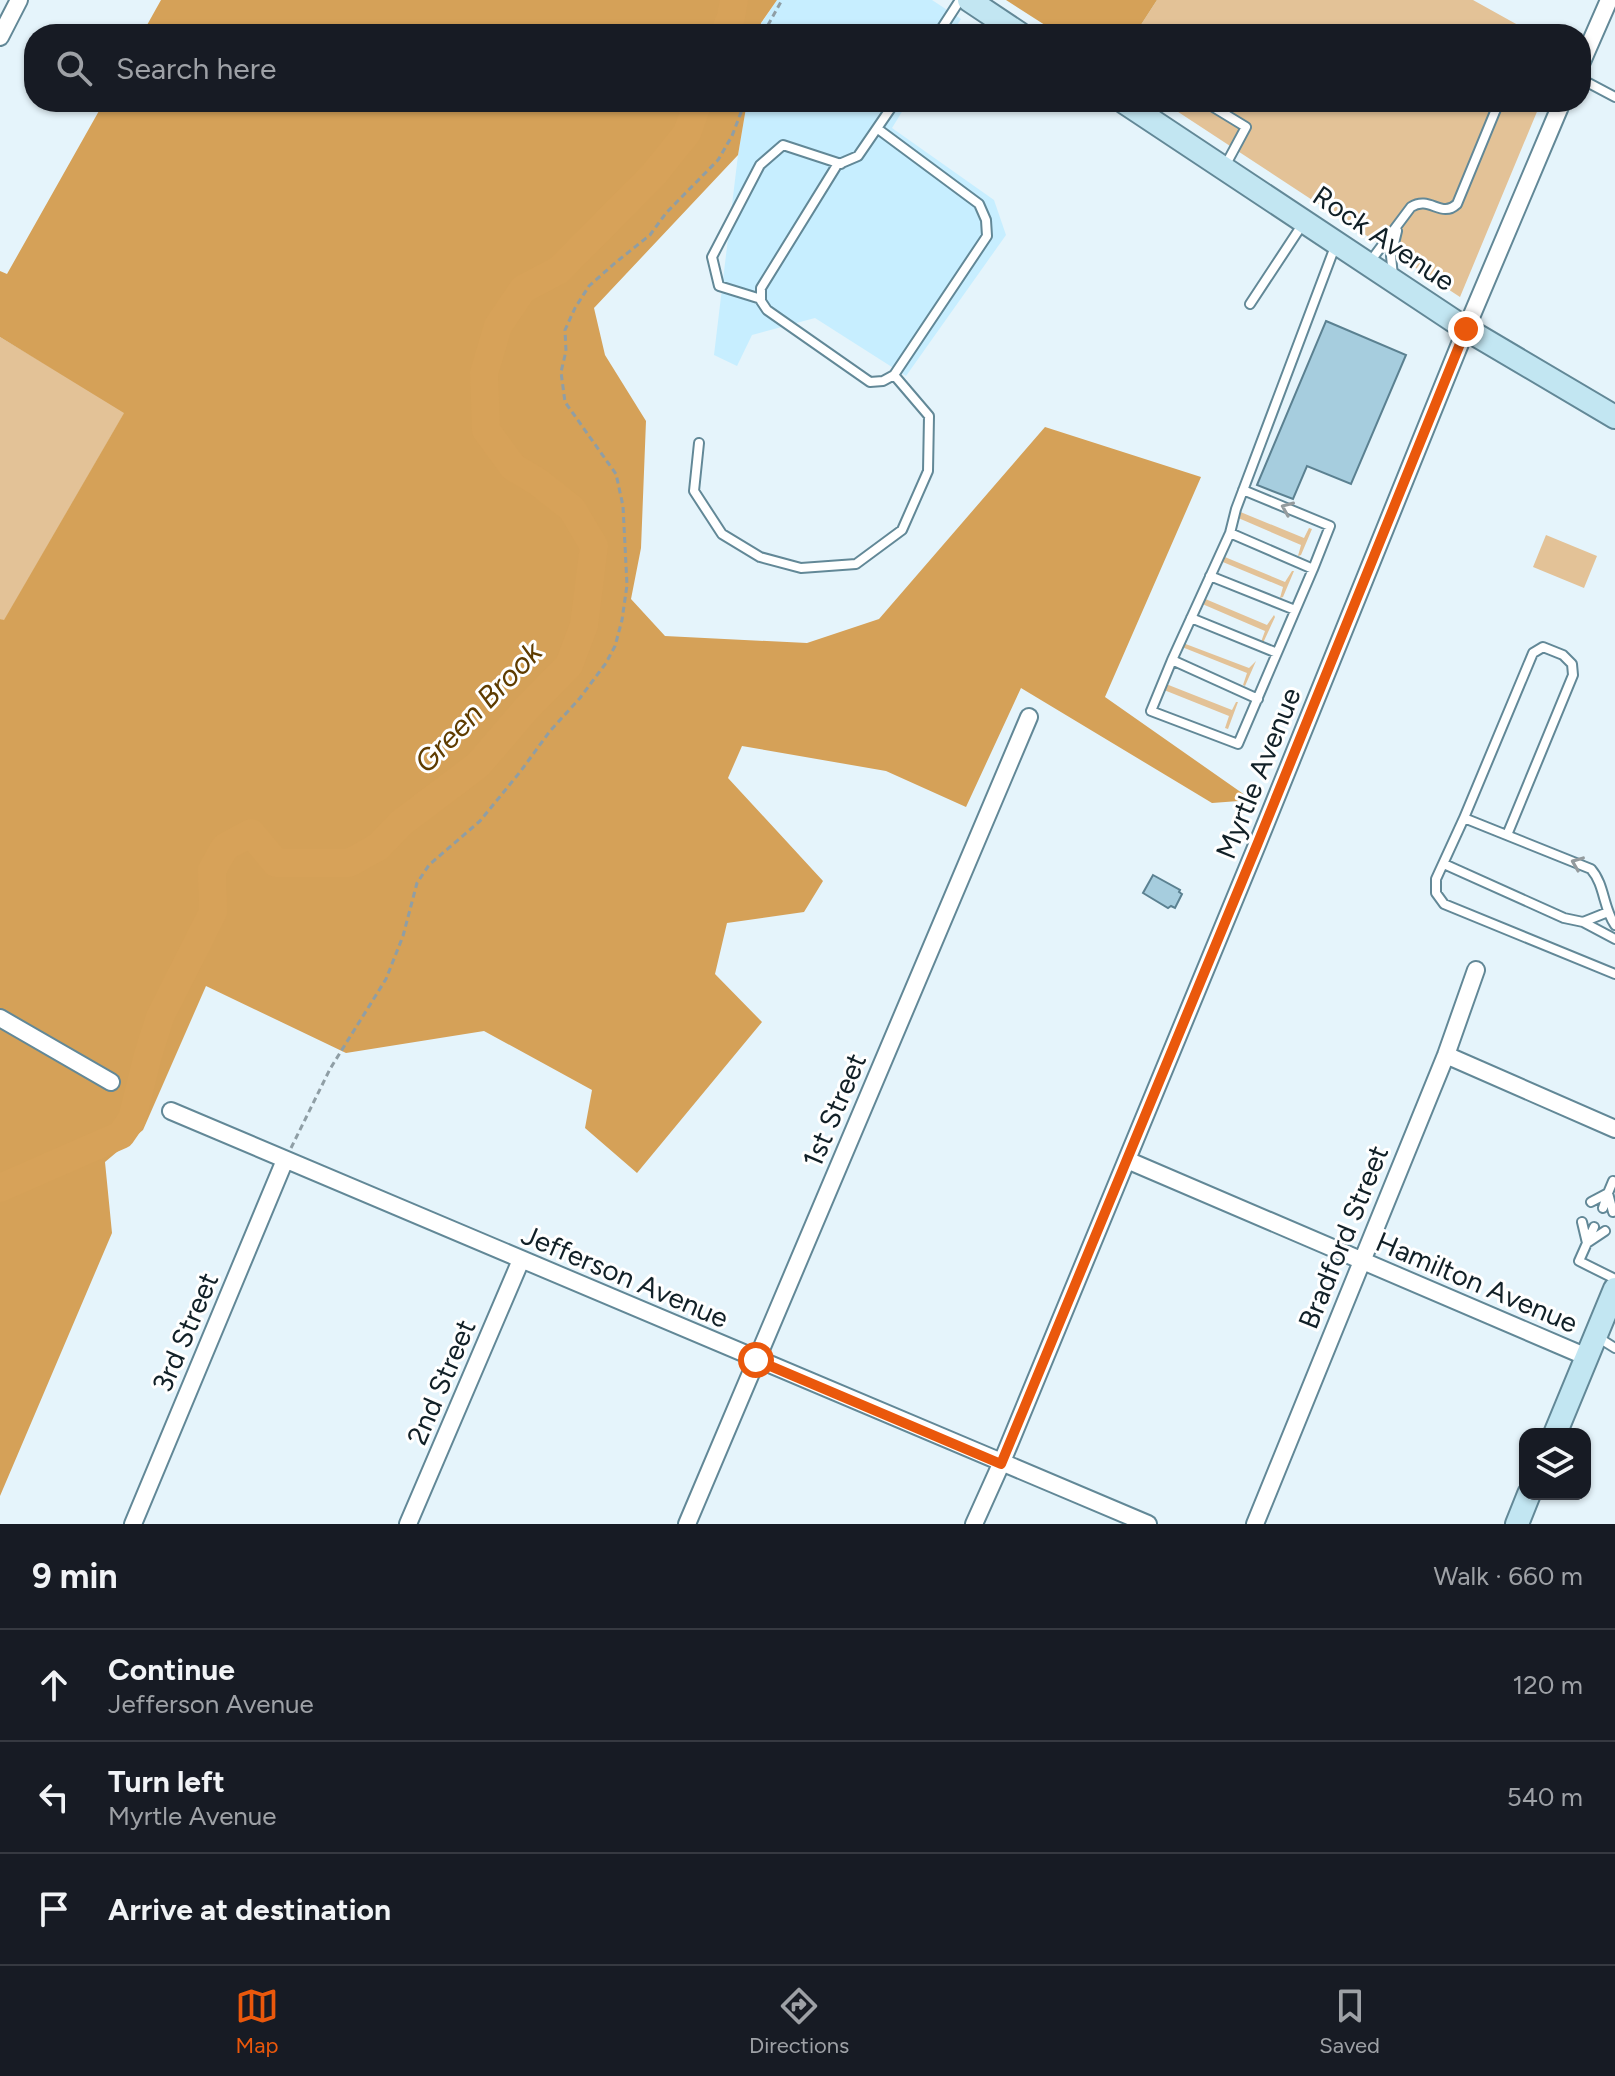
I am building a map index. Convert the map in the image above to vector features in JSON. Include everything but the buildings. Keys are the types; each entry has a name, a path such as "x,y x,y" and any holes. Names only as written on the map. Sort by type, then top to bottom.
{"street":[{"path":"0,37 19,0"},
{"path":"969,0 1005,24"},
{"path":"1591,41 1609,0"},
{"name":"Rock Avenue","path":"1139,112 1466,329 1614,413"},
{"name":"Myrtle Avenue","path":"974,1524 1558,112"},
{"name":"1st Street","path":"687,1524 1029,717"},
{"name":"Bradford Street","path":"1255,1524 1446,1055 1476,970"},
{"path":"0,1018 111,1082"},
{"path":"1446,1055 1615,1129"},
{"name":"Jefferson Avenue","path":"171,1111 1148,1524"},
{"name":"3rd Street","path":"133,1524 285,1160"},
{"name":"Hamilton Avenue","path":"1127,1160 1587,1357"},
{"name":"2nd Street","path":"408,1524 521,1260"},
{"path":"1557,1428 1615,1289"},
{"path":"1517,1524 1527,1500"}],"lane":[{"path":"944,24 960,0"},
{"path":"1591,84 1615,97"},
{"path":"878,129 979,204 986,220 987,236 894,375 883,381 870,382 767,310 761,299 761,288 837,165 858,156 889,112"},
{"path":"1221,112 1246,127 1224,168"},
{"path":"1368,264 1411,207 1419,202 1445,210 1457,204 1495,112"},
{"path":"761,299 719,286 712,257 760,165 783,145 841,164"},
{"path":"1250,304 1304,221"},
{"path":"1393,281 1391,256 1400,223"},
{"path":"1243,490 1330,526 1238,744 1151,711 1230,533 1243,490 1336,243"},
{"path":"699,443 694,491 722,534 760,557 801,568 856,564 902,530 928,471 929,416 894,375"},
{"path":"1230,533 1313,569"},
{"path":"1210,576 1295,610"},
{"path":"1191,618 1277,653"},
{"path":"1507,835 1573,675 1572,664 1563,655 1543,647 1533,653 1436,879 1436,893 1444,904 1615,974"},
{"path":"1172,660 1258,699"},
{"path":"1464,818 1591,869 1599,878 1608,912 1615,925"},
{"path":"1444,864 1564,918 1583,922 1615,939"},
{"path":"1583,922 1608,912"},
{"path":"1603,1208 1614,1179"},
{"path":"1591,1202 1608,1193"},
{"path":"1608,1193 1613,1212"},
{"path":"1582,1222 1587,1243"},
{"path":"1594,1227 1579,1261 1615,1279"},
{"path":"1587,1243 1605,1231"},
{"path":"1595,1335 1615,1348"}],"path":[{"path":"769,24 782,0"},
{"path":"285,1160 330,1069 386,979 403,936 417,883 429,865 480,821 550,731 580,698 615,646 627,585 623,506 616,474 565,402 561,372 566,351 565,330 589,286 650,235 666,213 718,160 741,112"}],"shaded area":[{"path":"161,0 777,0 761,24 148,24"},
{"path":"777,0 932,0 961,19 958,24 761,24"},
{"path":"1006,0 1157,0 1141,24 1043,24"},
{"path":"1157,0 1473,0 1516,24 1141,24"},
{"path":"98,112 745,112 738,155 594,308 605,355 646,421 641,548 631,599 665,636 807,643 879,619 1045,427 1201,477 1105,697 1252,800 1212,803 1021,688 966,807 886,771 742,746 728,778 823,881 804,912 727,923 715,974 762,1022 637,1173 585,1128 592,1090 484,1031 346,1053 206,986 143,1130 105,1162 112,1233 0,1496 0,619 4,620 124,413 0,337 0,271 7,274"},
{"path":"745,112 902,112 892,128 994,200 1006,235 906,376 815,318 752,335 737,366 714,355"},
{"path":"1178,112 1537,112 1460,297"},
{"path":"0,337 125,412 4,621 0,619"},
{"path":"1238,511 1304,538 1309,528 1312,529 1301,555 1298,556 1301,545 1236,517"},
{"path":"1546,535 1597,556 1584,588 1533,567"},
{"path":"1220,555 1285,582 1294,571 1283,597 1280,598 1283,587 1218,560"},
{"path":"1203,598 1267,625 1274,615 1263,643 1265,631 1200,603"},
{"path":"1183,643 1249,668 1256,661 1245,686 1247,673 1182,647"},
{"path":"1166,684 1232,710 1238,702 1228,729 1225,728 1229,716 1164,690 1157,701"}],"waterway":[{"name":"Green Brook","path":"728,24 734,0"},
{"name":"Green Brook","path":"0,1188 121,1135 132,1119 160,1017 213,912 212,870 225,847 251,833 276,863 349,863 378,847 401,823 478,765 569,665 584,625 594,546 572,509 513,467 486,430 484,373 498,326 523,289 559,270 654,174 687,133 694,112"}],"route":[{"path":"756,1360 1001,1464 1466,329"}]}
